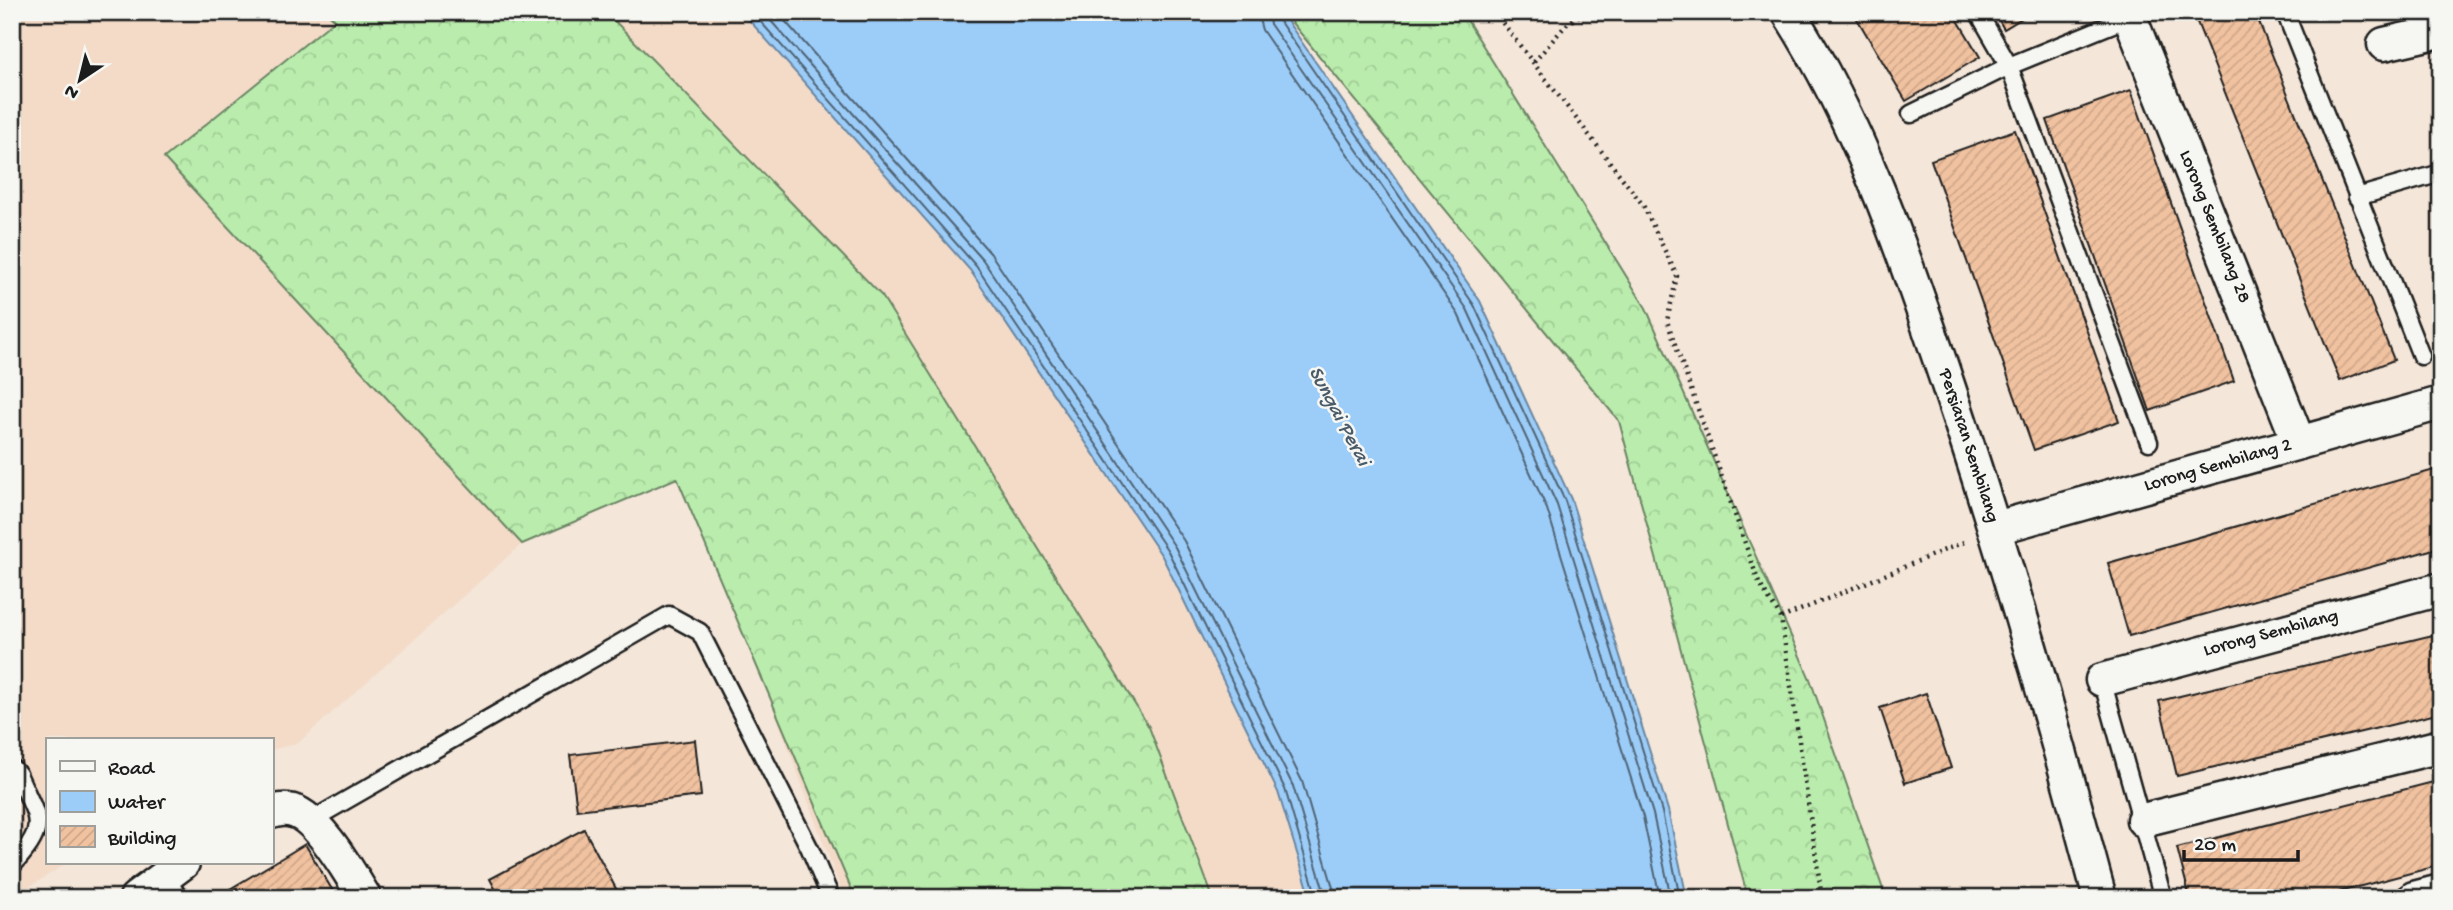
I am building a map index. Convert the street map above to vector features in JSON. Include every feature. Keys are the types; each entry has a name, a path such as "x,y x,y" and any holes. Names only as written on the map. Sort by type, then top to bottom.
{"street":[{"name":"Persiaran Sembilang","path":"1788,12 1857,138 1900,243 1996,528 2045,694 2100,898"},
{"name":"Lorong Sembilang 28","path":"2129,15 2299,443"},
{"path":"2384,44 2441,31"},
{"name":"Lorong Sembilang 2","path":"1996,528 2441,403"},
{"name":"Lorong Sembilang","path":"2102,680 2441,589"},
{"path":"2143,820 2441,746"},
{"path":"273,811 290,810 310,821 329,842 365,898"},
{"path":"136,898 176,879"},
{"path":"2414,898 2441,891"}],"lane":[{"path":"1978,12 2009,66 2149,442"},
{"path":"2285,12 2421,356"},
{"path":"1911,114 2009,66 2129,15"},
{"path":"2357,197 2441,173"},
{"path":"310,821 669,615 700,632 810,849 831,898"},
{"path":"2102,680 2163,898"},
{"path":"12,768 18,774 37,820 37,834 29,848 12,866"}],"path":[{"path":"1494,12 1643,205 1677,276 1667,321 1759,583 1781,618 1822,898"},
{"path":"1534,62 1566,25 1584,12"},
{"path":"1781,618 1996,528"}],"shaded area":[{"path":"12,12 742,12 970,270 1162,556 1278,792 1311,898 844,898 763,680 677,478 522,544 298,743 273,749 273,738 46,738 46,864 65,864 12,898"}],"green space":[{"path":"327,12 606,12 882,296 1149,727 1213,898 855,898 677,478 522,544 164,158 335,20"},
{"path":"1283,12 1462,12 1646,308 1810,679 1886,898 1748,898 1619,421"}],"water":[{"name":"Sungai Perai","path":"742,12 1281,12 1480,301 1571,499 1668,810 1687,898 1311,898 1278,792 1162,556 970,270"}],"building":[{"path":"1853,12 1953,12 1980,57 1906,101"},
{"path":"1994,12 2032,12 2004,29"},
{"path":"2193,12 2255,12 2394,360 2340,381"},
{"path":"2131,90 2234,381 2150,411 2047,120"},
{"path":"2015,130 2119,421 2034,450 1931,160"},
{"path":"2441,468 2441,547 2129,636 2108,563"},
{"path":"2441,633 2441,713 2177,776 2159,701"},
{"path":"1926,693 1951,768 1905,783 1880,708"},
{"path":"695,740 701,796 577,810 570,755"},
{"path":"2441,780 2441,865 2316,898 2190,898 2177,848"},
{"path":"584,829 621,898 500,898 490,879"},
{"path":"305,844 337,898 215,898"}]}
